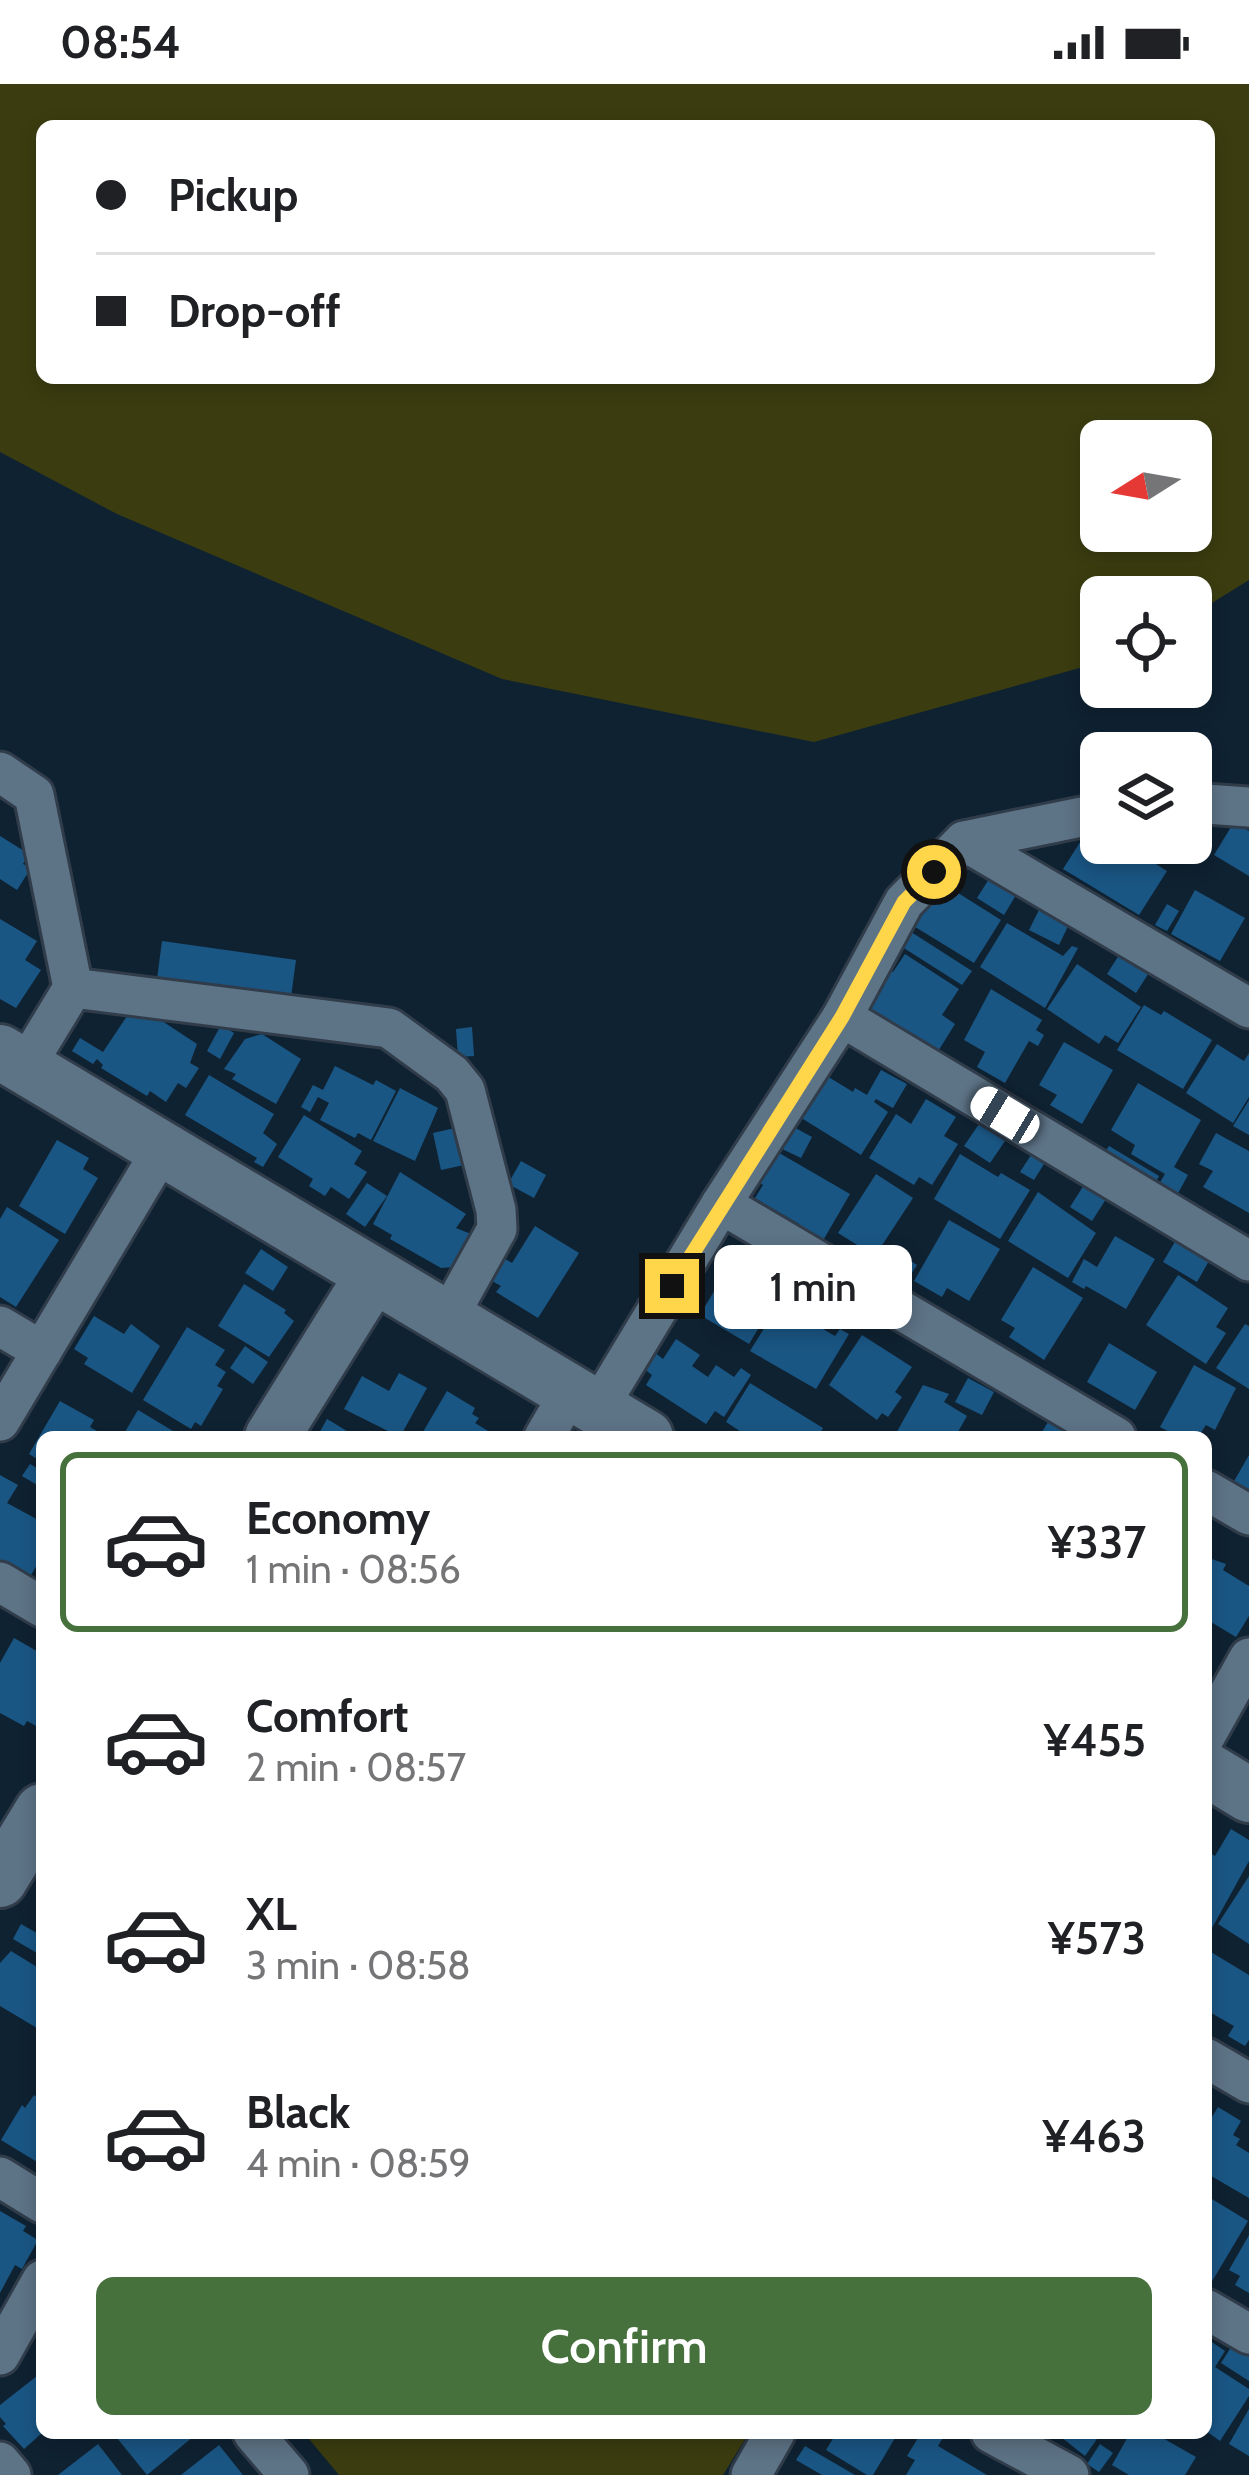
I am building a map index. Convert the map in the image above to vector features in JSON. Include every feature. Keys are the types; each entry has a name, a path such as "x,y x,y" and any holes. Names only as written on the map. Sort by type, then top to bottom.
{"street":[{"path":"0,772 34,796 73,988"},
{"path":"1212,804 1249,807"},
{"path":"571,1412 721,1204 842,1017 904,902 964,841 1080,817"},
{"path":"964,841 1249,1008"},
{"path":"73,988 12,1059 447,1319 571,1412 628,1431"},
{"path":"73,988 389,1028 452,1074 465,1090 497,1229 447,1319"},
{"path":"842,1017 1249,1261"},
{"path":"0,1421 163,1148"},
{"path":"721,1204 1107,1431"},
{"path":"276,1431 373,1275"},
{"path":"0,1326 42,1352"},
{"path":"1212,1493 1249,1515"},
{"path":"0,1582 36,1603"},
{"path":"1212,1724 1249,1658"},
{"path":"1212,1773 1249,1795"},
{"path":"0,1880 36,1821"},
{"path":"1212,2061 1249,2083"},
{"path":"0,2177 36,2199"},
{"path":"0,2355 36,2291"},
{"path":"1212,2312 1249,2334"},
{"path":"258,2439 289,2475"},
{"path":"751,2475 772,2439"},
{"path":"1001,2439 1053,2471"},
{"path":"0,2462 11,2475"}],"shaded area":[{"path":"0,84 1249,84 1249,580 1212,603 1212,576 1080,576 1080,668 814,742 502,679 117,514 0,452"},
{"path":"309,2439 745,2439 723,2475 339,2475"}],"building":[{"path":"1234,822 1249,831 1249,876 1214,855"},
{"path":"0,836 29,854 23,864 31,868 17,890 0,879"},
{"path":"1080,842 1080,864 1156,864 1167,871 1139,915 1063,869"},
{"path":"989,879 1016,895 1004,915 977,898"},
{"path":"939,881 1001,920 974,963 912,925"},
{"path":"1195,890 1245,918 1220,961 1171,934"},
{"path":"1167,904 1179,911 1167,931 1155,925"},
{"path":"1041,906 1071,920 1059,945 1029,930"},
{"path":"0,919 37,941 25,960 41,970 16,1008 0,999"},
{"path":"1007,923 1063,956 1072,946 1078,948 1045,1008 980,967"},
{"path":"908,930 972,971 962,985 899,945"},
{"path":"162,941 296,960 291,997 157,979"},
{"path":"1121,952 1150,971 1136,993 1107,974"},
{"path":"905,954 959,989 942,1015 955,1024 937,1053 865,1006 887,968 893,972"},
{"path":"1077,964 1141,1007 1118,1043 1105,1035 1099,1044 1047,1009"},
{"path":"991,989 1042,1020 1036,1030 1044,1035 1038,1046 1029,1041 1005,1083 977,1067 985,1052 964,1040"},
{"path":"1144,1005 1161,1015 1164,1011 1212,1040 1183,1089 1117,1050"},
{"path":"129,1013 156,1017 197,1044 190,1063 199,1068 186,1088 178,1083 166,1102 101,1068 97,1059 93,1064 72,1051 80,1038 103,1052"},
{"path":"221,1025 234,1033 220,1059 207,1051"},
{"path":"472,1027 474,1056 458,1057 456,1029"},
{"path":"262,1034 301,1059 276,1104 232,1079 236,1074 224,1069 245,1039"},
{"path":"1064,1042 1113,1070 1082,1124 1050,1105 1057,1095 1039,1085"},
{"path":"1217,1044 1244,1061 1249,1053 1249,1097 1233,1123 1186,1093"},
{"path":"335,1066 396,1091 371,1140 358,1133 355,1138 320,1120 329,1103 318,1097 310,1112 301,1107 313,1085 323,1090"},
{"path":"881,1070 907,1084 893,1108 874,1102 888,1112 861,1155 795,1114 822,1073 867,1095"},
{"path":"209,1075 274,1114 263,1133 277,1144 263,1167 254,1162 257,1158 185,1115"},
{"path":"1138,1083 1201,1120 1174,1167 1188,1175 1177,1195 1159,1184 1165,1174 1131,1154 1135,1145 1111,1130"},
{"path":"400,1088 438,1108 415,1161 373,1141"},
{"path":"926,1099 956,1117 944,1136 958,1144 932,1185 919,1177 914,1185 869,1158 896,1114 911,1124"},
{"path":"1249,1100 1249,1135 1233,1126"},
{"path":"304,1115 362,1151 354,1164 367,1172 349,1199 331,1187 325,1196 309,1186 313,1179 278,1157"},
{"path":"979,1124 1005,1141 990,1163 964,1146"},
{"path":"790,1125 812,1137 801,1158 778,1147"},
{"path":"455,1128 464,1165 441,1170 433,1133"},
{"path":"1216,1133 1249,1151 1249,1213 1203,1187 1213,1171 1199,1164"},
{"path":"57,1140 89,1158 83,1169 98,1178 65,1234 19,1206"},
{"path":"1109,1146 1159,1176 1156,1182 1105,1152"},
{"path":"774,1150 850,1194 821,1244 796,1230 799,1224 755,1198 763,1185 756,1181"},
{"path":"960,1154 1030,1190 1000,1239 934,1199"},
{"path":"1031,1155 1044,1164 1034,1180 1020,1172"},
{"path":"521,1161 546,1175 534,1198 508,1184"},
{"path":"400,1172 466,1214 456,1228 471,1234 453,1267 441,1268 373,1224"},
{"path":"876,1174 913,1198 875,1256 838,1233"},
{"path":"367,1183 387,1196 365,1227 346,1214"},
{"path":"1084,1185 1106,1199 1092,1221 1070,1207"},
{"path":"1038,1192 1096,1233 1068,1278 1008,1241"},
{"path":"7,1207 59,1240 16,1307 0,1297 0,1219"},
{"path":"949,1220 1000,1249 969,1301 947,1288 942,1297 914,1281"},
{"path":"535,1226 579,1253 538,1318 496,1292 501,1286 492,1281 505,1259 512,1263"},
{"path":"1115,1236 1155,1259 1126,1309 1072,1282 1084,1259 1097,1267"},
{"path":"1176,1240 1210,1259 1197,1282 1163,1262"},
{"path":"888,1246 917,1265 902,1288 872,1270"},
{"path":"261,1249 288,1267 273,1291 245,1273"},
{"path":"1033,1267 1083,1298 1044,1360 1009,1337 1015,1328 1001,1320"},
{"path":"726,1271 775,1301 749,1344 700,1315"},
{"path":"1178,1275 1228,1308 1216,1327 1226,1333 1206,1364 1146,1325"},
{"path":"694,1283 705,1291 694,1306 699,1309 693,1318 677,1307"},
{"path":"244,1284 286,1310 294,1321 269,1357 218,1326"},
{"path":"789,1309 835,1336 840,1329 849,1334 816,1389 750,1351 768,1322 778,1328"},
{"path":"94,1316 124,1334 131,1324 160,1346 132,1393 84,1364 88,1358 74,1349"},
{"path":"1245,1324 1249,1326 1249,1389 1216,1368"},
{"path":"187,1327 225,1350 215,1365 226,1372 217,1386 223,1389 201,1426 195,1422 191,1429 143,1400"},
{"path":"862,1335 912,1367 895,1392 902,1397 888,1417 882,1413 877,1420 829,1385"},
{"path":"676,1339 700,1355 692,1366 708,1377 716,1365 734,1377 741,1368 751,1375 724,1417 715,1411 706,1424 646,1385 652,1375 643,1368 654,1352 663,1359"},
{"path":"1109,1343 1157,1372 1135,1410 1087,1382"},
{"path":"245,1346 268,1362 253,1384 230,1368"},
{"path":"1194,1365 1236,1388 1215,1430 1206,1425 1202,1431 1160,1427"},
{"path":"399,1373 427,1388 403,1431 388,1431 344,1409 362,1376 389,1391"},
{"path":"968,1378 994,1392 982,1415 955,1402"},
{"path":"750,1383 823,1428 740,1431 726,1422"},
{"path":"923,1385 949,1394 944,1402 967,1416 958,1431 897,1431"},
{"path":"447,1391 475,1408 472,1414 479,1418 475,1423 488,1431 424,1431"},
{"path":"60,1401 94,1420 90,1427 97,1431 42,1431"},
{"path":"138,1410 173,1431 126,1431"},
{"path":"327,1419 347,1431 320,1431"},
{"path":"1048,1422 1063,1431 1043,1431"},
{"path":"1249,1455 1249,1493 1233,1483"},
{"path":"30,1464 36,1468 36,1484 22,1476"},
{"path":"0,1475 18,1485 7,1503 36,1519 36,1566 30,1577 0,1560"},
{"path":"1212,1559 1226,1564 1223,1570 1249,1586 1249,1616 1236,1637 1212,1623"},
{"path":"14,1638 36,1651 36,1726 27,1721 24,1726 0,1713 0,1663"},
{"path":"1231,1829 1249,1840 1249,1861 1212,1928 1212,1854"},
{"path":"1249,1876 1249,1944 1218,1924"},
{"path":"21,1924 36,1933 36,1952 13,1939"},
{"path":"11,1951 36,1966 36,2027 0,2006 0,1963"},
{"path":"1212,1953 1249,1975 1249,2040 1245,2046 1228,2036 1234,2026 1212,2013"},
{"path":"36,2096 36,2161 1,2140 22,2105 25,2108"},
{"path":"1218,2107 1241,2121 1233,2135 1240,2139 1236,2145 1249,2153 1249,2198 1212,2176 1212,2117"},
{"path":"1212,2199 1248,2221 1212,2281"},
{"path":"0,2211 26,2226 23,2231 36,2244 22,2269 15,2265 0,2293"},
{"path":"1249,2235 1249,2293 1235,2285 1240,2276 1229,2270"},
{"path":"1235,2341 1249,2350 1249,2381 1221,2363"},
{"path":"1212,2342 1225,2351 1215,2367 1249,2389 1220,2441 1212,2435"},
{"path":"36,2377 36,2438 24,2449 3,2426 0,2405"},
{"path":"1249,2409 1249,2456 1229,2444"},
{"path":"118,2439 190,2439 147,2475"},
{"path":"833,2439 894,2439 873,2475 826,2450"},
{"path":"917,2439 942,2439 938,2446 987,2475 906,2475 915,2460 907,2456"},
{"path":"1064,2439 1097,2439 1085,2456"},
{"path":"1127,2439 1164,2439 1196,2457 1185,2475 1129,2475 1112,2465"},
{"path":"98,2444 122,2475 58,2475"},
{"path":"1100,2444 1113,2453 1099,2472 1087,2464"},
{"path":"219,2445 243,2475 181,2475"},
{"path":"805,2446 855,2475 822,2475 796,2460"}],"route":[{"path":"672,1286 842,1017 904,902 934,872"}]}
